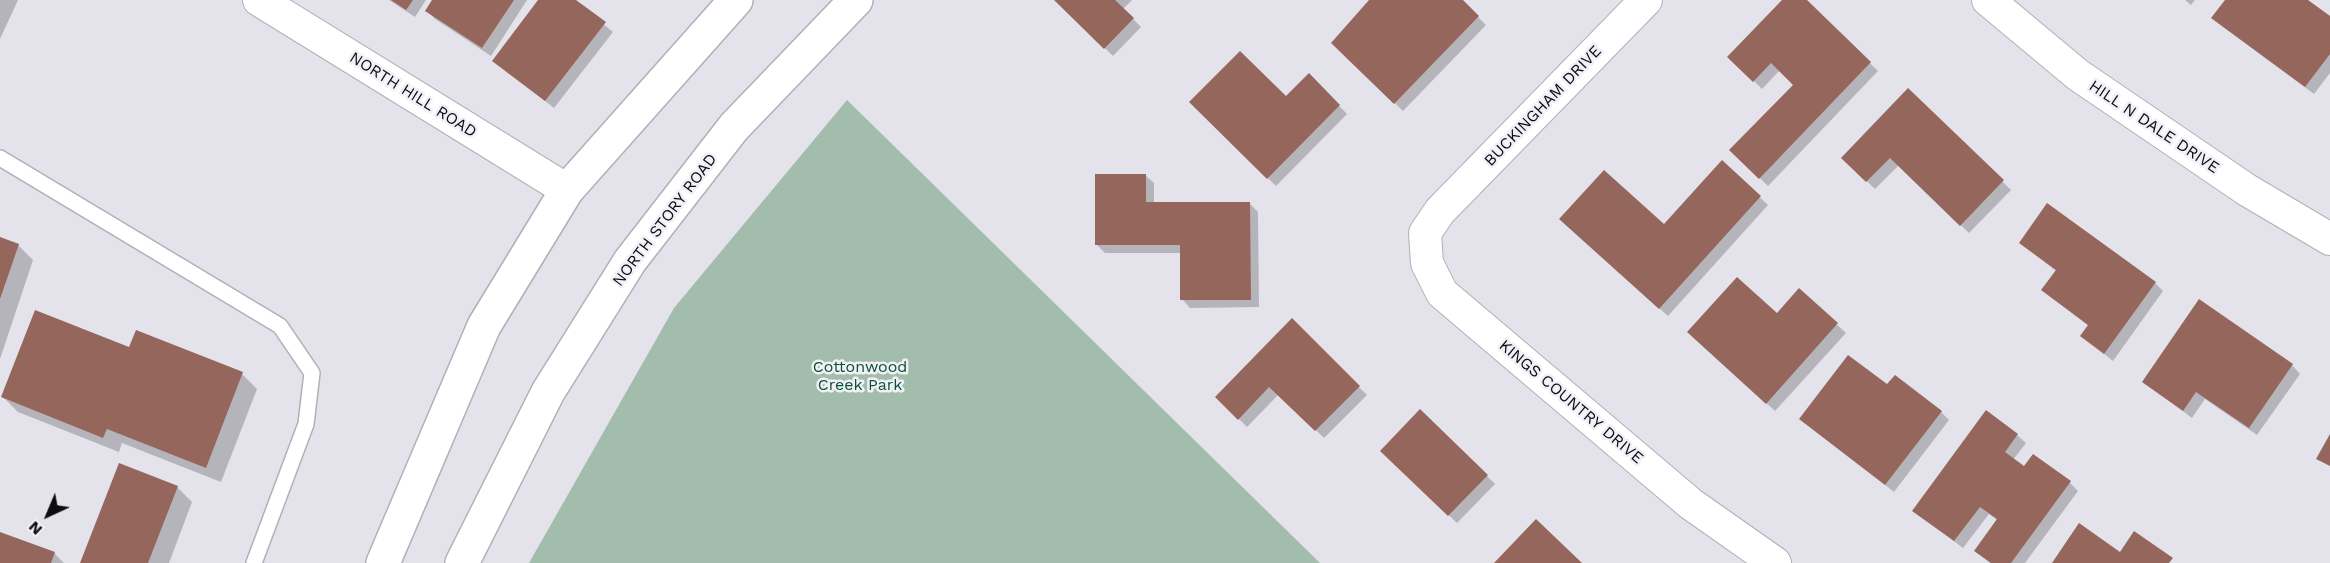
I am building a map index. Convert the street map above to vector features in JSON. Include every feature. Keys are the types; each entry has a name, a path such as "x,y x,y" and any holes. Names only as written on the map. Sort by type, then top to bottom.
{"main road":[{"path":"383,563 484,326 567,190 736,0"},
{"name":"NORTH STORY ROAD","path":"462,563 548,392 630,261 734,127 856,0"}],"street":[{"name":"NORTH HILL ROAD","path":"259,0 567,190"},
{"name":"BUCKINGHAM DRIVE","path":"1440,211 1646,0"},
{"name":"HILL N DALE DRIVE","path":"1988,0 2078,75 2247,190 2330,239"},
{"name":"KINGS COUNTRY DRIVE","path":"1440,211 1425,233 1427,263 1442,293 1691,504 1775,563"}],"lane":[{"path":"0,158 280,327 312,373 306,424 254,563"}],"green space":[{"name":"Cottonwood Creek Park","path":"847,100 1320,563 529,563 674,308"}],"building":[{"path":"391,0 413,0 406,10"},
{"path":"432,0 514,0 482,48 425,11"},
{"path":"538,0 576,0 606,22 545,101 492,61"},
{"path":"1054,0 1115,0 1134,18 1104,49"},
{"path":"1369,0 1463,0 1479,16 1394,104 1331,43"},
{"path":"1782,0 1807,0 1871,62 1759,179 1729,150 1793,85 1771,63 1753,82 1727,57"},
{"path":"2225,0 2308,0 2330,16 2330,54 2305,87 2211,18"},
{"path":"1240,51 1286,96 1309,73 1340,105 1267,179 1189,102"},
{"path":"1908,88 2004,180 1960,226 1890,158 1866,182 1841,158"},
{"path":"1722,160 1761,196 1659,309 1559,219 1604,170 1664,224"},
{"path":"1095,174 1146,174 1146,202 1250,202 1251,300 1180,300 1180,245 1095,245"},
{"path":"2047,203 2156,282 2104,354 2080,336 2088,325 2041,290 2056,270 2019,243"},
{"path":"0,237 19,244 0,299"},
{"path":"1737,277 1777,313 1799,288 1838,323 1766,404 1687,332"},
{"path":"2199,299 2293,364 2249,428 2196,392 2183,411 2142,382"},
{"path":"35,310 129,347 136,330 243,372 206,468 107,429 103,438 1,397"},
{"path":"1292,318 1360,386 1315,431 1269,387 1238,420 1215,397"},
{"path":"1848,355 1887,384 1895,375 1942,411 1885,485 1799,419"},
{"path":"1420,409 1488,475 1448,516 1380,451"},
{"path":"1986,410 2018,434 2005,452 2024,466 2033,454 2071,481 2011,563 1991,563 1974,551 1997,519 1980,507 1954,541 1912,511"},
{"path":"2330,434 2330,466 2316,459"},
{"path":"119,463 178,486 148,563 80,563"},
{"path":"1536,519 1582,563 1494,563"},
{"path":"2079,523 2120,552 2134,531 2173,558 2169,563 2052,563"},
{"path":"0,532 55,552 51,563 0,563"}]}
